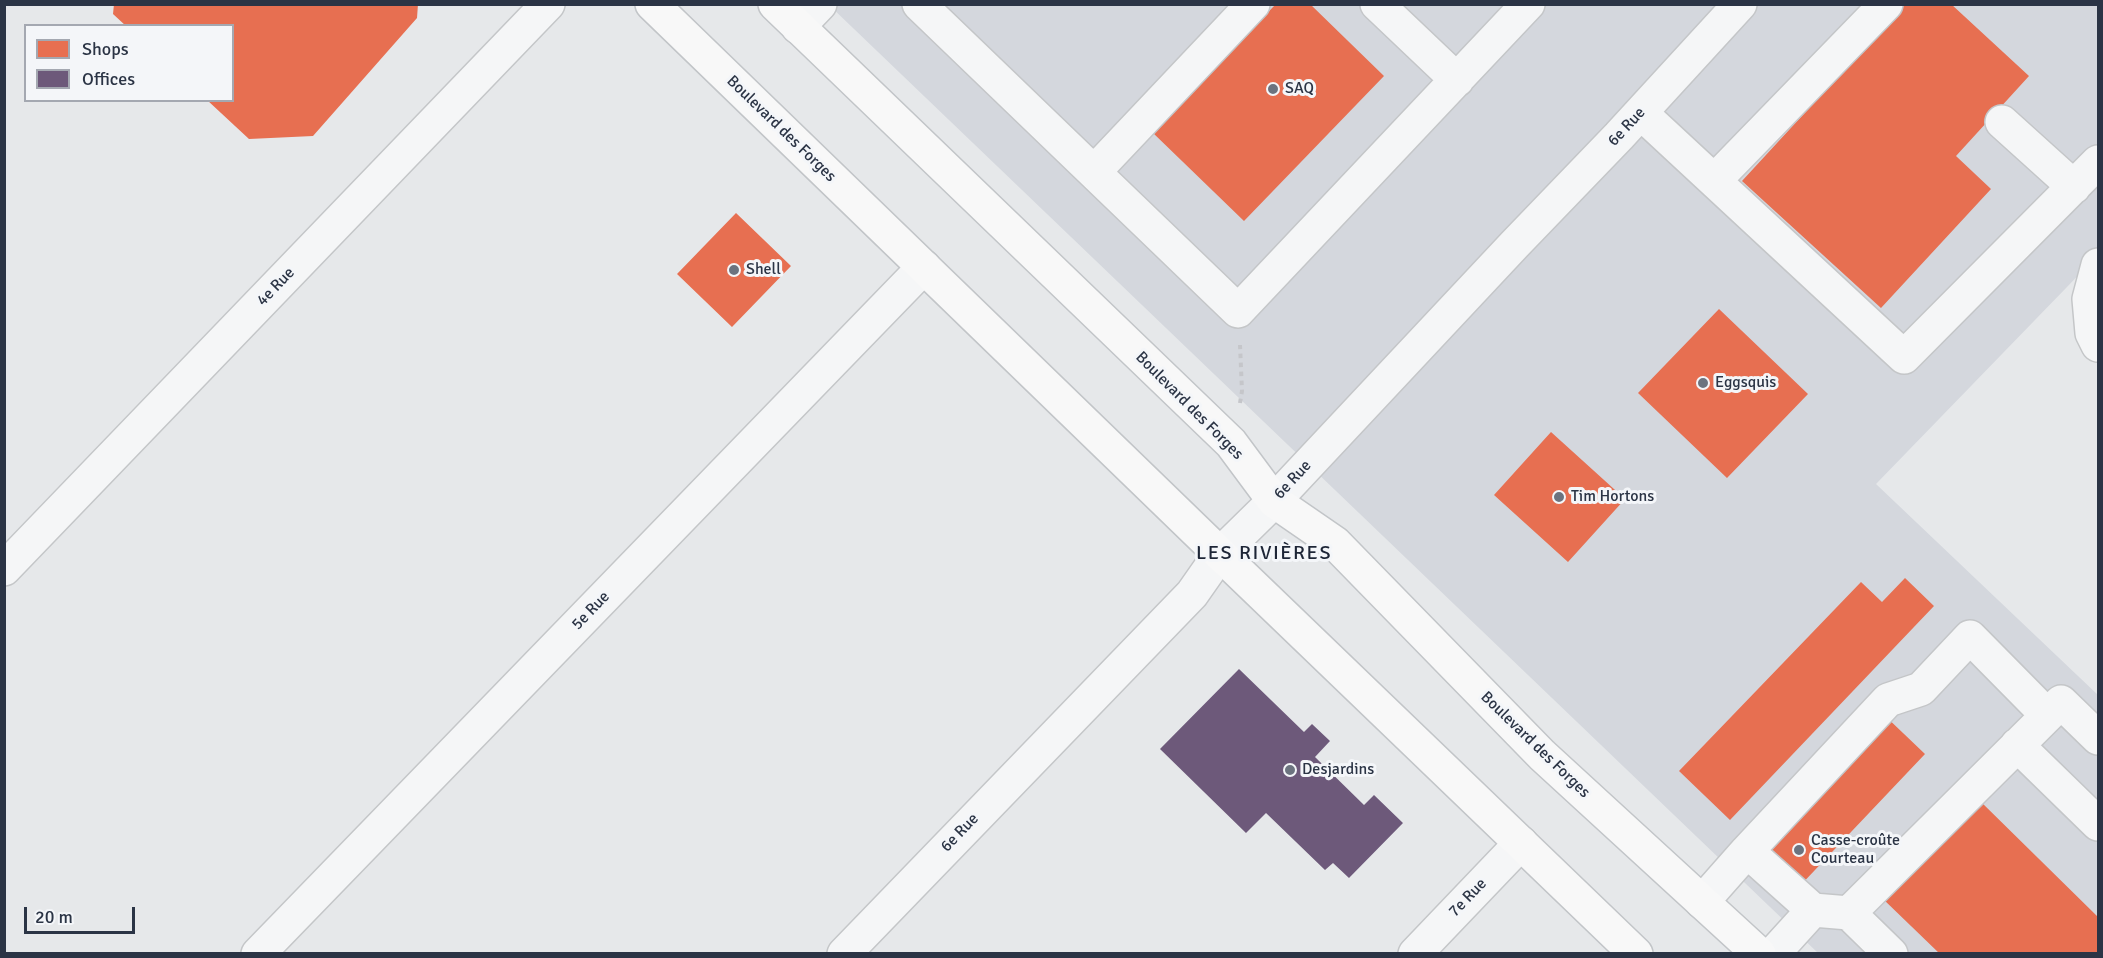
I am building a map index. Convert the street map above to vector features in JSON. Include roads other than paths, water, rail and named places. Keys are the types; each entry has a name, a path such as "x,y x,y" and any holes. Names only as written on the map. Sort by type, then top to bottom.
{"main road":[{"name":"Boulevard des Forges","path":"652,4 1636,954"},
{"name":"Boulevard des Forges","path":"775,4 809,16 1231,443 1274,501 1335,543 1542,755 1759,954"}],"street":[{"name":"4e Rue","path":"4,569 548,4"},
{"path":"919,4 1238,311 1528,4"},
{"path":"1094,172 1253,4"},
{"path":"1377,4 1457,80"},
{"name":"6e Rue","path":"844,954 1192,594 1220,554 1274,501 1740,4"},
{"path":"1715,180 1886,4"},
{"path":"1641,112 1904,357 2098,162"},
{"path":"2002,122 2074,187"},
{"path":"2098,264 2089,299 2092,333 2098,345"},
{"name":"5e Rue","path":"258,954 924,267"},
{"path":"1702,902 1888,700 1921,689 1970,637 2047,715"},
{"path":"1849,913 2061,702 2098,738"},
{"path":"2017,745 2098,824"},
{"name":"7e Rue","path":"1414,954 1521,843"},
{"path":"1747,851 1813,910 1849,913 1891,954"},
{"path":"1773,954 1813,910"}],"place":[{"name":"SAQ","path":"1273,89"},
{"name":"Shell","path":"734,270"},
{"name":"Eggsquis","path":"1703,383"},
{"name":"Tim Hortons","path":"1559,497"},
{"name":"Desjardins","path":"1290,770"},
{"name":"Casse-croûte Courteau","path":"1799,850"}],"district":[{"name":"LES RIVIÈRES","path":"1264,554"}]}
